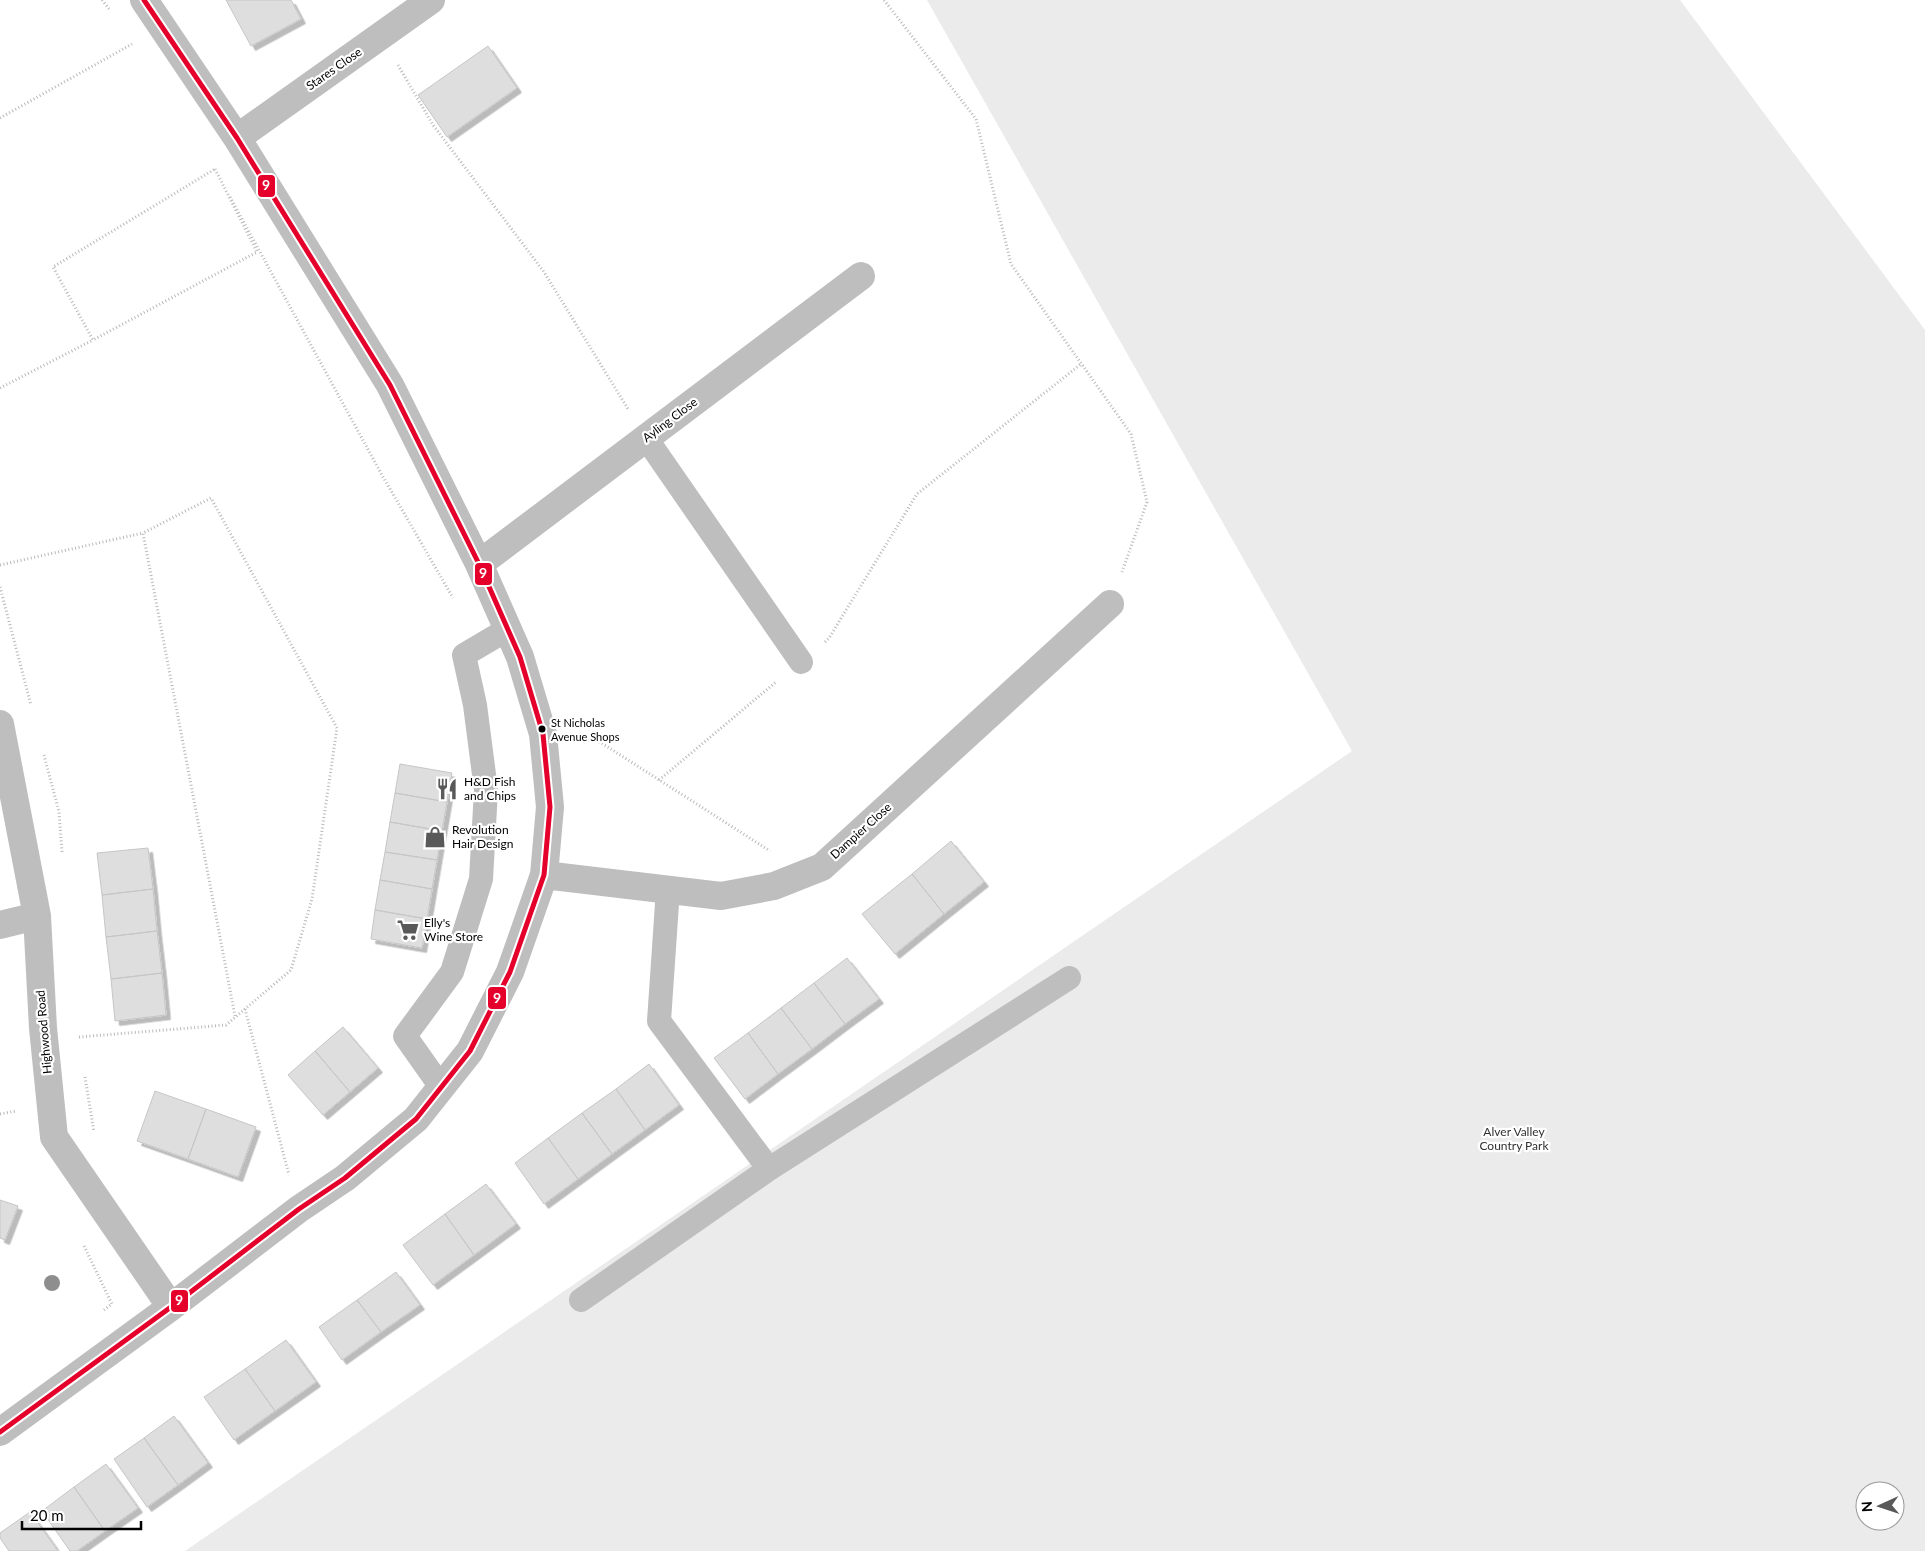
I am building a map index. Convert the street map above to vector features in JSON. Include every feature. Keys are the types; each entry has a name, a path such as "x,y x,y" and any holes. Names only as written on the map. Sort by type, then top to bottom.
{"street":[{"path":"0,1432 171,1307 299,1210 345,1178 416,1118 470,1051 510,972 544,875 550,807 543,734 520,657 479,564 390,385 237,138 144,0"},
{"name":"Stares Close","path":"237,138 431,0"},
{"name":"Ayling Close","path":"479,564 861,276"},
{"name":"Dampier Close","path":"544,875 722,896 774,886 822,867 1110,604"},
{"name":"Highwood Road","path":"0,724 37,916 44,1040 54,1138 171,1307"},
{"path":"0,925 37,916"}],"lane":[{"path":"646,438 801,662"},
{"path":"441,1087 405,1036 452,972 480,879 486,790 475,705 464,655 508,629"},
{"path":"668,889 659,1020 769,1168"},
{"path":"581,1300 769,1168 1069,978"}],"path":[{"path":"102,0 113,14"},
{"path":"884,0 976,119 1011,264 1131,434 1147,502 1110,604"},
{"path":"0,118 163,26"},
{"path":"381,36 433,125 544,272 646,438"},
{"path":"210,162 382,475 454,598"},
{"path":"93,340 53,267 215,169"},
{"path":"0,388 257,252 215,169"},
{"path":"659,780 829,638 917,494 1082,364"},
{"path":"0,565 143,534 211,498 337,728 312,899 291,970 226,1025 44,1040"},
{"path":"143,534 235,1016"},
{"path":"0,587 32,709"},
{"path":"543,734 600,742 805,874"},
{"path":"42,747 59,812 63,861"},
{"path":"245,1009 299,1210"},
{"path":"78,1027 81,1047"},
{"path":"85,1076 94,1135"}],"green space":[{"name":"Alver Valley Country Park","path":"927,0 1680,0 1925,330 1925,1551 185,1551 1352,751"}],"building":[{"path":"226,0 291,0 301,19 251,46"},
{"path":"488,46 517,88 447,137 418,95"},
{"path":"400,764 452,773 447,802 395,793"},
{"path":"395,793 447,802 442,831 390,822"},
{"path":"390,822 442,831 437,860 385,852"},
{"path":"951,841 984,882 944,914 912,874"},
{"path":"148,848 153,889 102,895 97,853"},
{"path":"385,852 437,860 432,889 380,880"},
{"path":"912,874 944,914 895,954 862,914"},
{"path":"380,880 432,889 427,919 375,910"},
{"path":"153,889 157,931 106,937 102,895"},
{"path":"375,910 427,919 422,948 371,939"},
{"path":"157,931 162,973 111,979 106,937"},
{"path":"847,958 879,999 845,1024 814,983"},
{"path":"162,973 166,1015 115,1021 111,979"},
{"path":"814,983 845,1024 812,1049 781,1008"},
{"path":"781,1008 812,1049 778,1074 748,1033"},
{"path":"343,1027 378,1068 350,1092 315,1051"},
{"path":"748,1033 778,1074 745,1099 714,1058"},
{"path":"315,1051 350,1092 323,1115 288,1075"},
{"path":"649,1064 679,1105 645,1130 616,1089"},
{"path":"616,1089 645,1130 612,1154 582,1113"},
{"path":"155,1091 206,1109 188,1159 137,1141"},
{"path":"206,1109 256,1127 238,1177 188,1159"},
{"path":"582,1113 612,1154 578,1179 548,1138"},
{"path":"548,1138 578,1179 544,1204 515,1163"},
{"path":"486,1184 516,1224 474,1255 445,1214"},
{"path":"0,1200 18,1206 5,1240 0,1238"},
{"path":"445,1214 474,1255 433,1285 403,1245"},
{"path":"396,1272 420,1305 381,1332 357,1300"},
{"path":"357,1300 381,1332 342,1360 319,1327"},
{"path":"286,1340 316,1382 275,1411 245,1369"},
{"path":"245,1369 275,1411 234,1440 204,1397"},
{"path":"174,1416 208,1463 178,1485 144,1438"},
{"path":"144,1438 178,1485 147,1507 114,1459"},
{"path":"106,1464 138,1508 105,1531 74,1487"},
{"path":"74,1487 105,1531 77,1551 70,1551 42,1511"},
{"path":"30,1512 58,1551 9,1551 0,1538 0,1533"}],"transit line":[{"name":"9","path":"0,1432 171,1307 299,1209 345,1178 416,1119 470,1051 510,972 544,875 550,807 543,734 520,657 479,564 390,385 237,138 144,0"}],"place":[{"name":"St Nicholas Avenue Shops","path":"542,729"},
{"name":"H&D Fish and Chips","path":"447,789"},
{"name":"Revolution Hair Design","path":"435,837"},
{"name":"Elly's Wine Store","path":"408,930"}]}
